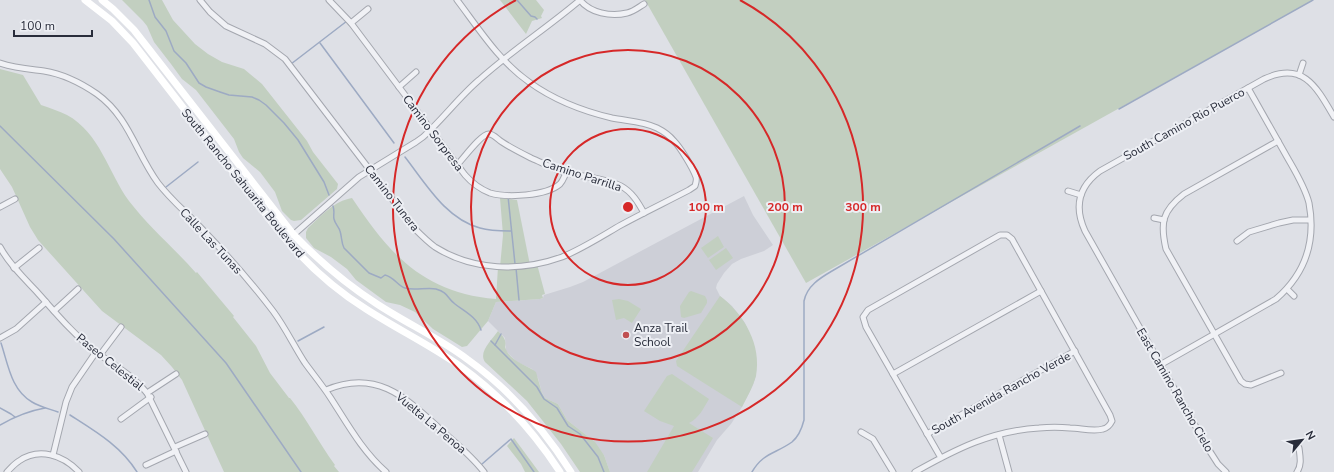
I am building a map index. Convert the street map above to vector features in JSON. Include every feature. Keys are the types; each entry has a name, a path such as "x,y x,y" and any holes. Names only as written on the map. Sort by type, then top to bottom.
{"street":[{"name":"South Rancho Sahuarita Boulevard","path":"85,0 112,21 133,43 286,241 316,271 350,298 438,351 480,382 508,408 535,438 560,472"},
{"name":"South Rancho Sahuarita Boulevard","path":"102,0 114,9 134,30 293,234 317,258 355,290 448,346 480,369 530,416 555,448 571,472"},
{"name":"Camino Tunera","path":"200,0 210,12 226,26 266,44 285,59 405,217 426,240 456,258 481,265 500,267 517,266 552,260 576,250 695,186 696,178 694,172 675,142 666,133 656,127 644,123 593,114 561,102 529,83 503,60"},
{"name":"Camino Sorpresa","path":"329,0 351,23 457,165 474,184 483,190 496,194 531,194 549,190 559,185 566,173"},
{"path":"457,0 503,60"},
{"path":"286,241 349,185 370,170 416,142 431,130 478,81 580,0 585,7 606,15 628,13 644,4"},
{"path":"351,23 368,9"},
{"name":"Calle Las Tunas","path":"0,63 18,68 62,75 98,94 112,107 127,127 157,181 175,203 224,252 251,283 285,328 305,363 326,390 355,437 372,459 386,472"},
{"path":"1303,63 1299,75 1313,84 1320,92 1334,116"},
{"path":"399,87 416,72"},
{"name":"South Camino Rio Puerco","path":"1081,195 1088,182 1100,171 1248,88 1274,74 1290,73 1299,75"},
{"path":"1160,365 1276,299 1287,289 1296,277 1305,260 1310,241 1308,202 1301,182 1248,88"},
{"name":"Camino Parrilla","path":"457,165 481,138 491,134 502,142 531,158 566,173 611,182 621,186 632,194 644,213"},
{"path":"1278,141 1176,200 1168,209 1164,220 1162,234 1166,249 1241,381 1251,385 1281,373"},
{"path":"1068,191 1081,195"},
{"name":"East Camino Rancho Cielo","path":"1081,195 1079,211 1080,221 1209,450 1218,464 1226,472"},
{"path":"0,207 15,199"},
{"path":"1154,218 1164,220"},
{"path":"1237,241 1248,232 1279,223 1293,220 1310,220"},
{"path":"915,472 941,458 961,447 1014,431 1039,428 1102,430 1110,425 1112,421 1012,239 1007,235 1000,235 865,313 864,317 866,327 941,458"},
{"name":"Paseo Celestial","path":"0,247 14,268 80,339 140,384 149,395 186,472"},
{"path":"14,268 39,248"},
{"path":"54,311 78,289"},
{"path":"1287,289 1294,296"},
{"path":"893,374 1041,292"},
{"path":"0,338 16,329 46,302"},
{"path":"53,455 66,402 72,387 120,327"},
{"name":"South Avenida Rancho Verde","path":"927,434 1075,352"},
{"path":"121,419 176,374"},
{"name":"Vuelta La Penoa","path":"326,390 337,385 353,382 372,384 394,392 410,402 469,454 484,472"},
{"path":"861,432 874,439 892,472"},
{"path":"146,465 205,434"},
{"path":"999,435 1009,472"},
{"path":"1297,472 1300,469 1301,460 1299,448"},
{"path":"7,472 17,462 28,456 38,454 53,455 64,460 79,472"}],"shaded area":[{"name":"Anza Trail School","path":"744,196 753,215 773,245 764,251 741,259 732,264 724,273 716,288 720,296 732,306 745,323 749,332 755,349 756,375 753,385 742,407 731,424 717,440 698,472 610,472 604,455 591,439 567,420 558,404 545,398 538,378 532,369 517,362 506,351 505,338 488,321 496,302 540,299 543,298 544,295 583,282"}],"green space":[{"path":"122,0 162,0 173,20 195,44 222,62 244,69 262,84 307,141 313,152 338,184 337,189 301,220 291,220 282,211 275,192 260,172 243,158 234,139 196,90 182,79 154,42 147,26 143,21"},
{"path":"500,0 536,0 544,10 541,16 542,18 532,21 526,34"},
{"path":"645,0 1313,0 806,283"},
{"path":"0,69 23,75 41,105 67,115 88,132 96,142 129,201 153,229 196,273 197,272 234,316 233,317 256,346 270,373 302,414 339,472 224,472 182,380 172,367 161,355 102,311 38,240 30,227 12,187 0,169"},
{"path":"352,198 380,237 411,268 448,289 496,299 498,267 500,267 503,235 500,198 517,200 530,265 537,264 545,294 542,295 543,298 496,302 488,321 467,346 462,347 433,329 415,312 400,305 386,302 356,280 347,269 331,257 314,248 306,238 308,228 323,214 339,202"},
{"path":"718,236 724,247 708,258 701,248"},
{"path":"726,248 733,258 716,270 709,260"},
{"path":"691,291 705,296 707,303 701,313 684,318 681,317 680,306"},
{"path":"720,296 729,303 744,321 754,342 757,364 756,376 752,388 742,407 677,366 676,361"},
{"path":"619,299 628,301 641,309 632,323 624,318 616,320 612,300"},
{"path":"498,331 504,338 505,347 510,356 536,372 545,398 558,404 567,420 595,442 604,455 610,472 580,472 561,444 527,401 485,362 483,358 484,350"},
{"path":"672,374 709,399 698,416 689,423 713,438 692,472 647,472 674,426 660,421 644,411 667,376"},
{"path":"514,438 539,472 525,472 521,464 507,446"}],"waterway":[{"path":"149,0 155,17 166,31 174,51 186,63 199,83 229,95 252,97 266,105 298,140 324,182 329,195"},
{"path":"517,0 531,16 537,19"},
{"path":"1119,109 1313,0"},
{"path":"291,64 347,21"},
{"path":"320,43 394,143"},
{"path":"0,126 114,239 226,363 301,472"},
{"path":"752,472 765,457 792,442 800,432 804,420 804,301 811,287 827,274 1080,126"},
{"path":"405,157 429,189 447,209 457,217 480,228 496,231 511,231"},
{"path":"166,187 198,162"},
{"path":"508,196 515,264"},
{"path":"333,206 334,219 339,228 344,248 369,273 381,278 385,275 388,276 405,288 436,289 440,291 477,321 481,330"},
{"path":"516,268 519,300"},
{"path":"298,341 324,327"},
{"path":"495,345 501,334"},
{"path":"491,341 537,387 544,399 557,408 568,426 580,434 598,457 604,472"},
{"path":"1,343 8,368 19,391 35,404 58,412"},
{"path":"0,408 15,417"},
{"path":"0,425 21,415 45,408"},
{"path":"70,415 107,440 123,454 137,472"},
{"path":"482,464 511,439 534,472"}],"place":[{"name":"Anza Trail School","path":"626,335"}]}
